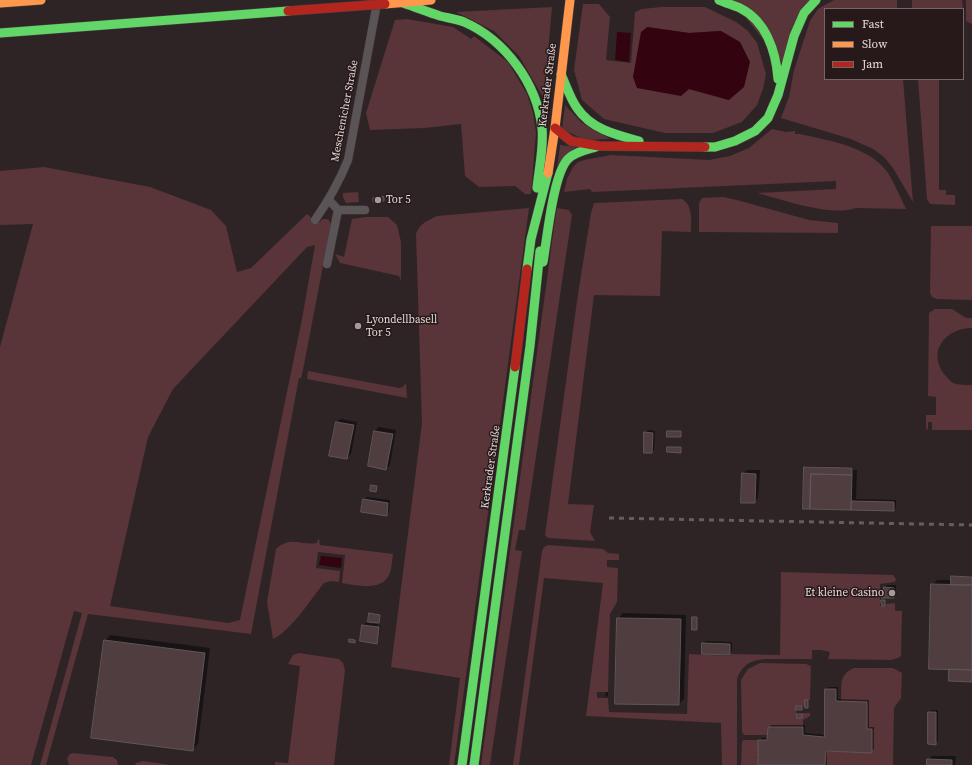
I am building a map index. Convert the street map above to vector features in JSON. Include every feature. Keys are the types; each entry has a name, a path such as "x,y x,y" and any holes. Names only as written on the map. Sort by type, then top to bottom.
{"main road":[{"path":"0,3 41,0"},
{"path":"0,32 431,0"},
{"name":"Kerkrader Straße","path":"474,765 530,346 548,173 555,128 570,0"},
{"path":"719,0 741,9 761,25 772,43 778,66 778,95"},
{"path":"555,128 571,141 599,146 657,146 692,148 715,147 735,141 755,130 768,118 778,95 794,36 804,13 816,0"},
{"path":"404,2 438,15 465,23 478,30 508,54 528,82 539,112 542,137 532,239"},
{"path":"561,74 577,110 590,122 609,132 657,146"},
{"path":"530,346 548,229 557,182 566,162 578,151 599,146"},
{"name":"Kerkrader Straße","path":"462,765 532,239 548,173"}],"street":[{"name":"Meschenicher Straße","path":"315,220 339,183 348,160 377,3"},
{"path":"329,200 338,210 365,210"},
{"path":"327,264 338,210"}],"shaded area":[{"path":"731,0 810,0 783,63"},
{"path":"834,0 897,0 897,8 824,8 824,80 903,80 913,202 893,168 884,157 873,149 851,139 781,118 789,97 794,70 810,21 818,9"},
{"path":"912,0 962,0 963,8 912,8"},
{"path":"966,0 972,0 972,24 966,21"},
{"path":"583,4 599,4 610,17 606,60 631,63 635,12 642,9 661,7 705,7 736,22 748,31 757,43 766,74 763,89 757,105 742,122 713,133 665,133 604,119 582,100 574,70","holes":["647,27 689,33 721,31 729,100 689,89"]},
{"path":"552,7 544,99 519,56 494,31 456,12"},
{"path":"407,19 453,27 471,39 474,36 508,62 527,94 533,113 536,133 531,194 525,194 515,186 479,187 465,176 461,124 424,128 370,130 366,113 395,20"},
{"path":"647,27 689,33 721,31 740,42 750,62 744,87 729,100 689,89 681,96 637,88 633,77 641,32"},
{"path":"617,32 631,33 629,62 615,60"},
{"path":"918,80 939,80 939,190 946,190 946,195 955,195 955,205 930,204 927,199"},
{"path":"565,105 581,122 610,139 585,140 562,129"},
{"path":"772,129 786,132 795,131 795,134 836,142 870,156 888,173 906,209 821,209 757,193 836,189 836,181 592,192 590,189 564,192 567,179 573,167 578,162 584,160 611,155 709,160 730,156 749,148"},
{"path":"560,146 576,147 557,168"},
{"path":"44,167 150,187 211,210 226,226 237,272 251,268 307,214 318,223 323,219 328,219 331,224 303,370 301,378 299,378 251,634 88,614 46,765 40,765 82,613 74,611 31,765 0,765 0,347 33,224 0,225 0,171","holes":["315,245 302,319 240,620 228,623 110,606 148,437 173,389 307,247"]},
{"path":"358,192 359,202 346,203 343,193"},
{"path":"723,197 809,220 838,223 838,233 699,232 699,203 702,198"},
{"path":"682,199 686,202 690,209 691,232 662,231 660,296 594,295 568,504 594,505 590,532 595,541 548,538 545,535 578,294 591,213 594,203"},
{"path":"529,208 454,765 449,765 460,678 391,667 422,423 416,234 422,225 437,216"},
{"path":"557,208 569,210 572,215 525,530 519,530 515,550 522,551 490,765 481,765 555,220"},
{"path":"366,217 388,217 397,225 401,242 401,281 399,276 340,263 335,254 344,257 352,219"},
{"path":"931,226 972,226 972,300 937,299 932,297 930,293"},
{"path":"935,309 952,309 966,318 972,318 972,328 963,329 947,336 939,349 938,357 939,365 944,374 953,383 960,385 972,385 972,430 932,430 932,422 928,422 928,430 926,428 926,415 936,415 936,397 928,396 929,313"},
{"path":"308,371 399,388 403,387 406,383 407,398 307,379"},
{"path":"318,539 320,545 393,554 389,575 380,584 374,586 360,586 342,583 345,555 318,552 316,568 340,571 339,582 330,581 324,583 294,622 280,635 273,639 267,602 276,549 281,545 291,542 311,544 317,543"},
{"path":"548,545 603,549 608,553 619,554 619,560 607,560 607,567 618,568 617,602 610,614 608,692 597,692 597,698 608,698 609,712 687,714 689,654 731,656 730,654 780,655 781,572 893,575 896,579 895,582 880,584 880,606 895,603 895,611 902,611 901,656 891,660 828,659 830,652 812,650 812,659 767,659 749,663 740,672 737,679 737,765 722,765 721,723 586,716 603,583 544,578 519,765 513,765 542,551 544,547"},
{"path":"321,556 342,558 341,568 319,565"},
{"path":"299,653 339,659 343,663 345,670 334,765 275,765 275,762 288,763 300,666 288,664 293,655"},
{"path":"760,663 806,664 811,666 810,700 805,700 804,706 796,706 797,718 802,718 802,713 810,713 810,716 803,720 803,727 768,727 767,735 744,735 742,732 741,680 748,669"},
{"path":"854,668 893,668 902,673 901,698 894,708 893,765 825,765 825,752 857,752 872,729 867,729 867,702 841,701 841,686 843,678 845,674"},
{"path":"743,740 758,740 758,765 741,765"},
{"path":"72,753 113,757 117,760 118,765 69,765 67,759"},
{"path":"143,761 171,765 135,765 136,763"}],"building":[{"name":"Tor 5","path":"384,197 384,201 373,202 373,198"},
{"path":"336,422 354,425 347,459 329,456"},
{"path":"374,431 393,434 386,470 368,466"},
{"path":"667,431 681,431 681,437 667,437"},
{"path":"644,432 653,433 652,453 644,453"},
{"path":"667,447 681,447 681,453 667,452"},
{"path":"804,467 852,468 852,475 811,474 810,509 803,509"},
{"path":"742,473 756,474 755,503 741,503"},
{"path":"811,474 852,475 851,510 810,509"},
{"path":"371,485 377,486 376,492 370,491"},
{"path":"363,499 388,503 387,516 361,512"},
{"path":"852,501 894,502 894,511 851,510"},
{"path":"951,576 972,577 972,585 951,585"},
{"path":"931,584 972,585 972,670 929,669"},
{"path":"884,587 894,588 894,598 881,598 881,595 883,596"},
{"path":"881,600 885,600 885,606 882,606"},
{"path":"369,613 380,615 379,623 368,622"},
{"path":"692,617 697,617 697,630 692,630"},
{"path":"617,618 681,619 679,705 615,704"},
{"path":"362,625 379,627 377,644 360,641"},
{"path":"349,639 355,640 355,643 349,642"},
{"path":"104,640 205,653 193,751 91,738"},
{"path":"702,643 730,644 730,655 702,654"},
{"path":"949,669 972,670 972,682 949,681"},
{"path":"825,689 836,689 836,701 867,702 867,729 872,729 872,753 826,751 825,765 758,765 758,740 767,740 768,727 803,727 803,735 824,737"},
{"path":"805,700 808,700 808,708 805,708"},
{"path":"796,706 802,706 802,710 796,710"},
{"path":"928,712 936,712 936,745 928,744"},
{"path":"797,714 802,714 802,718 797,718"},
{"path":"927,759 952,760 952,765 927,765"}],"railway":[{"path":"609,518 972,525"}],"traffic: fast":[{"path":"719,0 740,8 757,21 763,29 772,48 778,79"},
{"path":"705,147 715,147 735,141 755,131 768,118 778,95 794,36 804,13 816,0"},
{"path":"403,3 440,16 464,22 479,30 493,40 516,65 526,79 533,95 539,111 542,128 542,150 537,188"},
{"path":"0,33 288,11"},
{"path":"561,74 570,96 577,108 589,121 605,130 639,141"},
{"path":"543,262 555,192 558,178 563,167 568,159 574,155 596,147"},
{"path":"527,269 531,239 548,173"},
{"path":"474,765 530,346 540,251"},
{"path":"462,765 515,367"}],"traffic: slow":[{"path":"0,3 41,0"},
{"path":"385,4 431,0"},
{"path":"548,173 555,128 570,0"}],"traffic: jam":[{"path":"370,5 385,4"},
{"path":"288,11 370,5"},
{"path":"555,128 571,141 599,146 705,147"},
{"path":"515,367 527,269"}],"place":[{"name":"Tor 5","path":"378,200"},
{"name":"Lyondellbasell Tor 5","path":"358,326"},
{"name":"Et kleine Casino","path":"892,593"}]}
